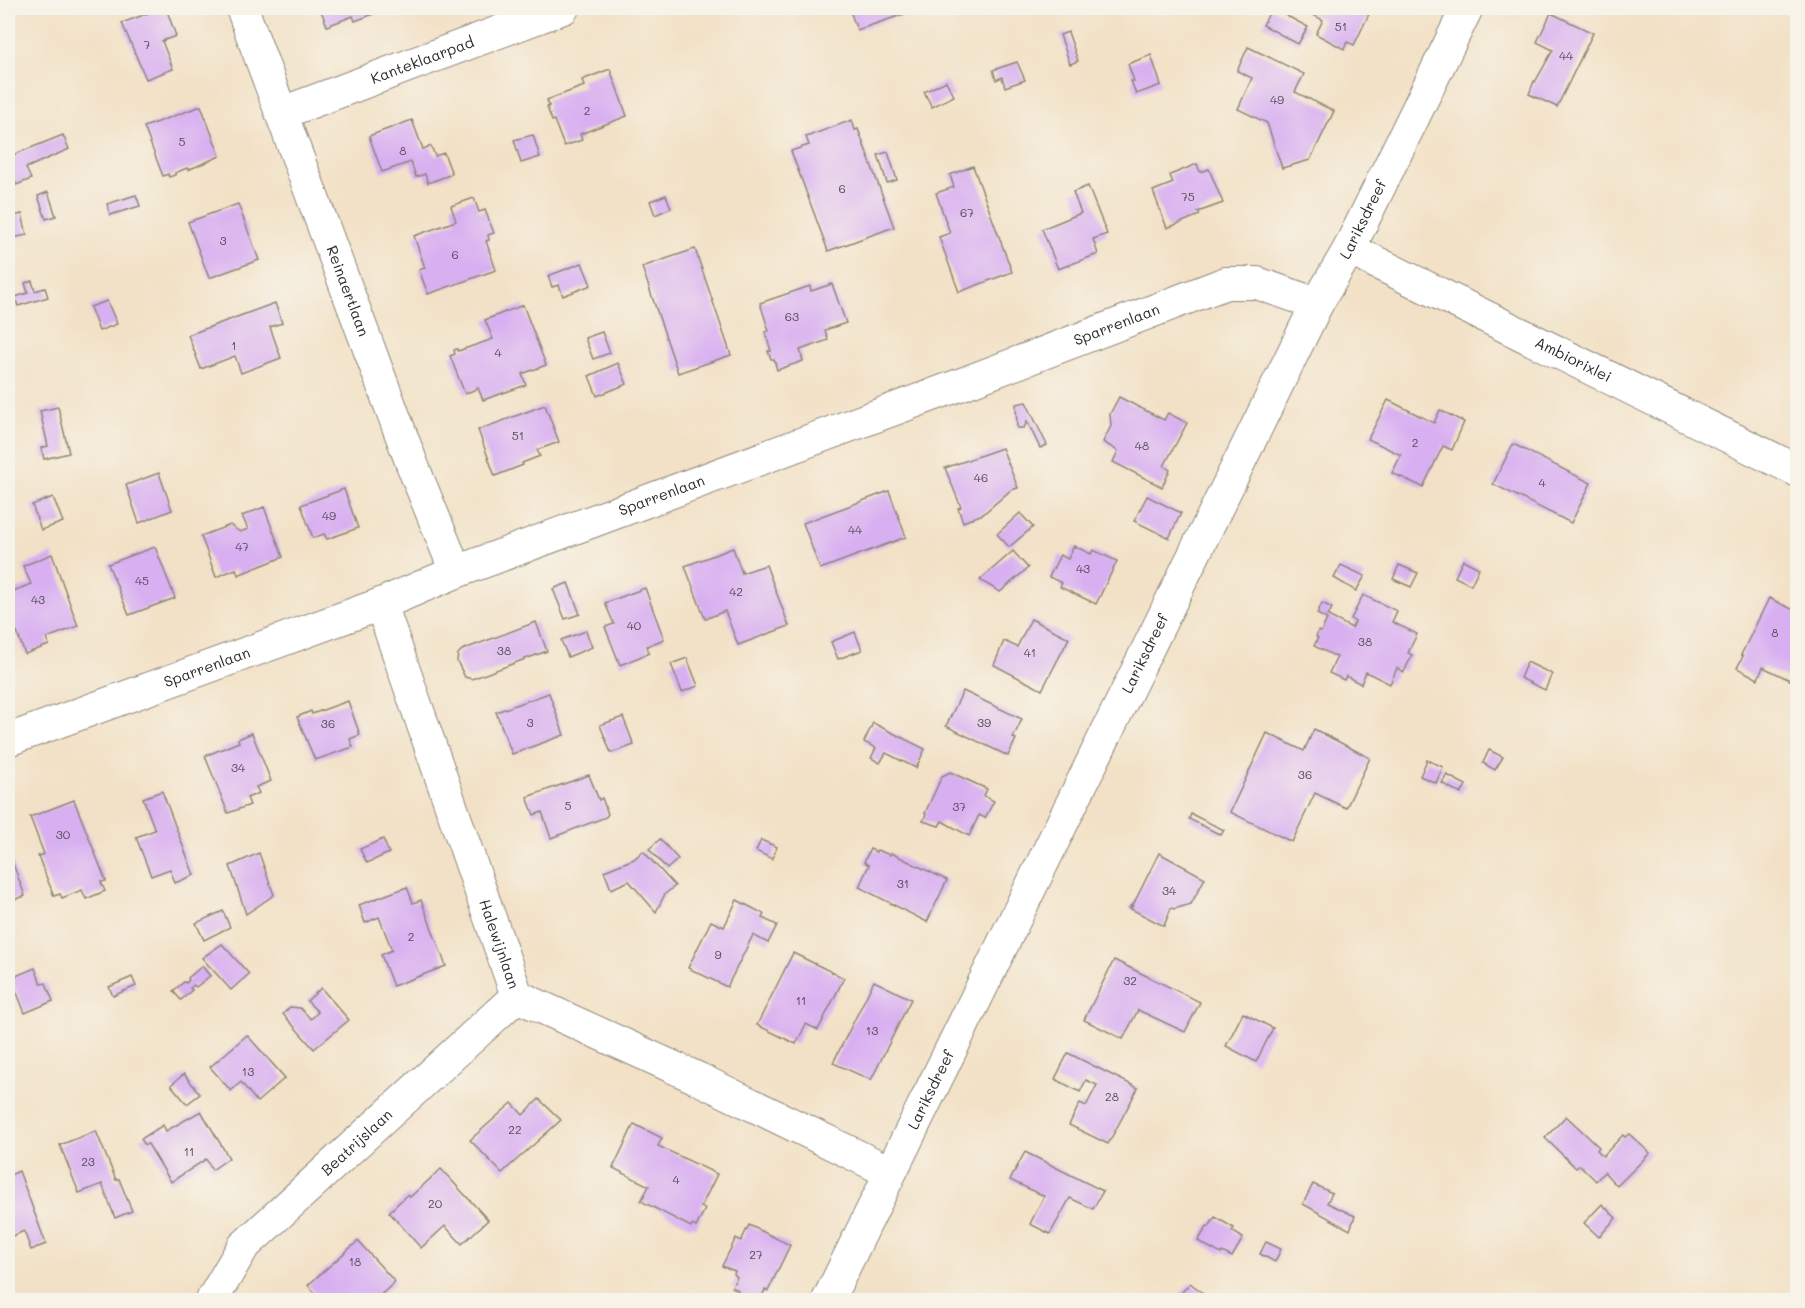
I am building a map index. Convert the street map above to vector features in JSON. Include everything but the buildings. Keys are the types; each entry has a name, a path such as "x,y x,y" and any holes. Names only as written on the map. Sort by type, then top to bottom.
{"street":[{"name":"Reinaertlaan","path":"242,8 412,464 456,572"},
{"name":"Kanteklaarpad","path":"282,113 563,8"},
{"name":"Lariksdreef","path":"828,1300 1317,304 1350,249 1467,8"},
{"name":"Ambiorixlei","path":"1350,249 1797,471"},
{"name":"Sparrenlaan","path":"8,740 381,604 456,572 1226,283 1257,283 1317,304"},
{"name":"Halewijnlaan","path":"381,604 517,996 699,1079 890,1172"},
{"name":"Beatrijslaan","path":"212,1300 243,1247 517,996"}]}
